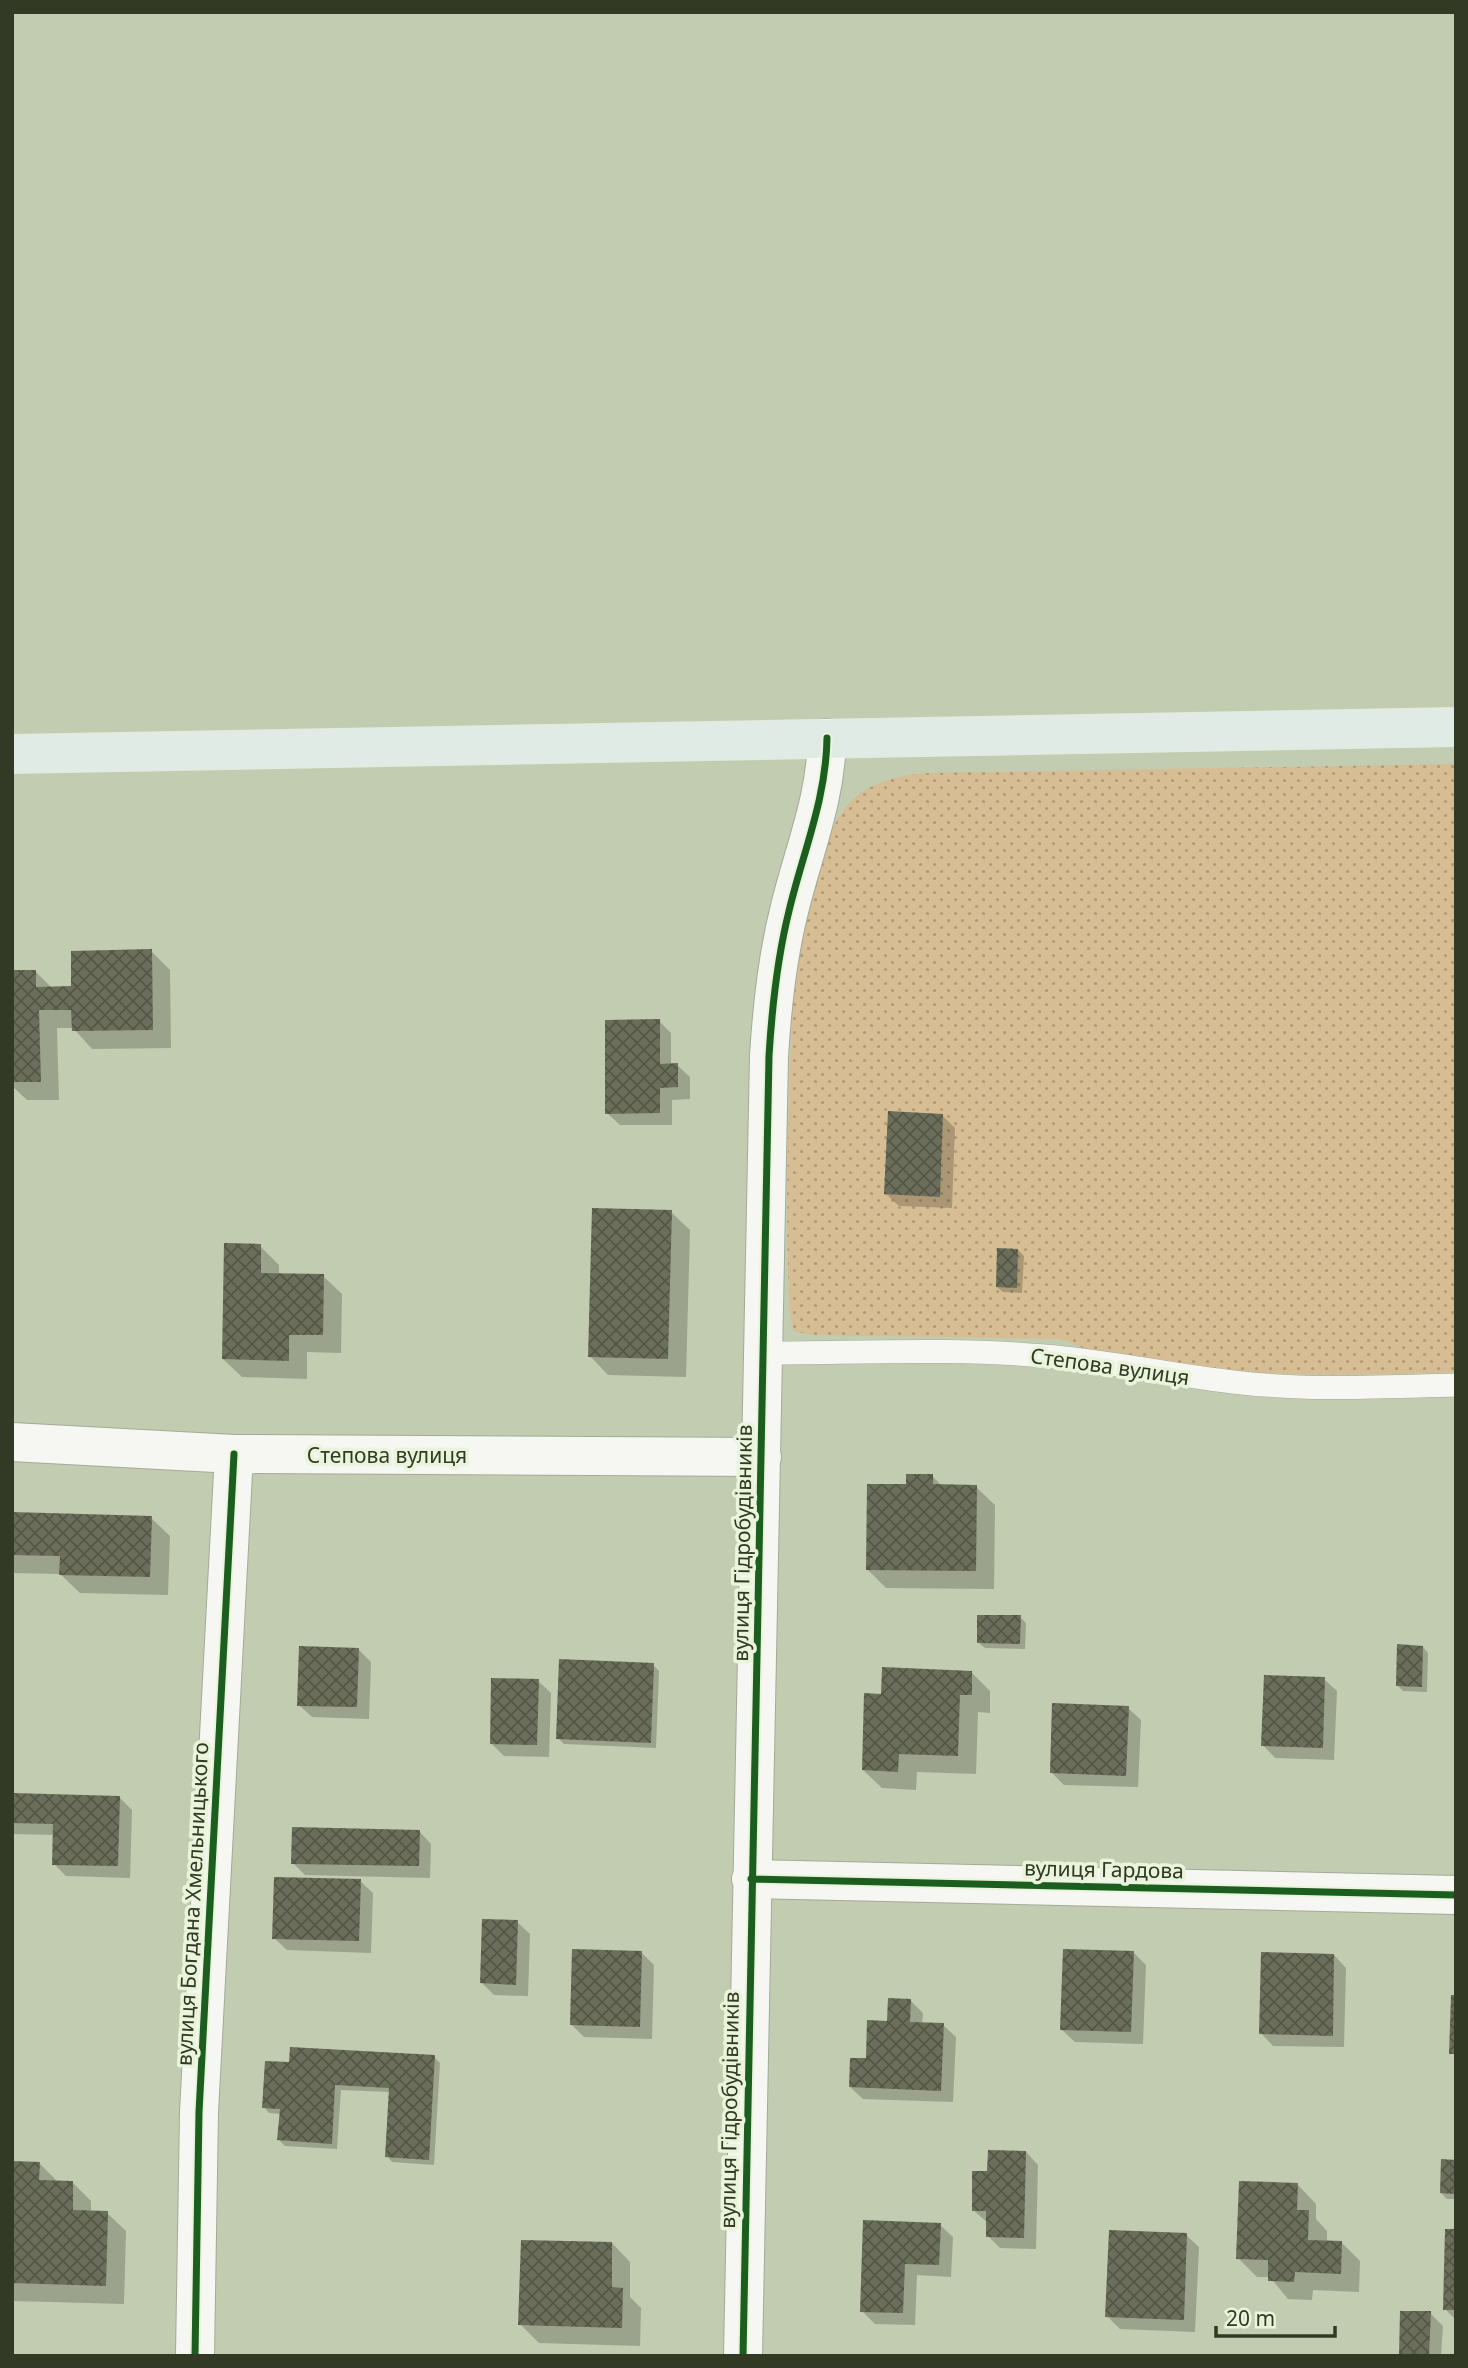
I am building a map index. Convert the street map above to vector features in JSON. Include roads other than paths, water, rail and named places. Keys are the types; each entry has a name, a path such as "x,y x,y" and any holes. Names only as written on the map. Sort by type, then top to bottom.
{"main road":[{"path":"12,754 1456,727"}],"street":[{"name":"вулиця Гідробудівників","path":"743,2356 751,1879 772,1010 789,913 825,779 827,738"},
{"name":"Степова вулиця","path":"12,1442 233,1454 762,1457"},
{"name":"вулиця Богдана Хмельницького","path":"195,2356 199,2112 233,1454"},
{"name":"вулиця Гардова","path":"751,1879 1456,1895"}],"lane":[{"name":"Степова вулиця","path":"764,1353 1001,1353 1107,1362 1172,1375 1271,1386 1345,1388 1456,1385"}]}
